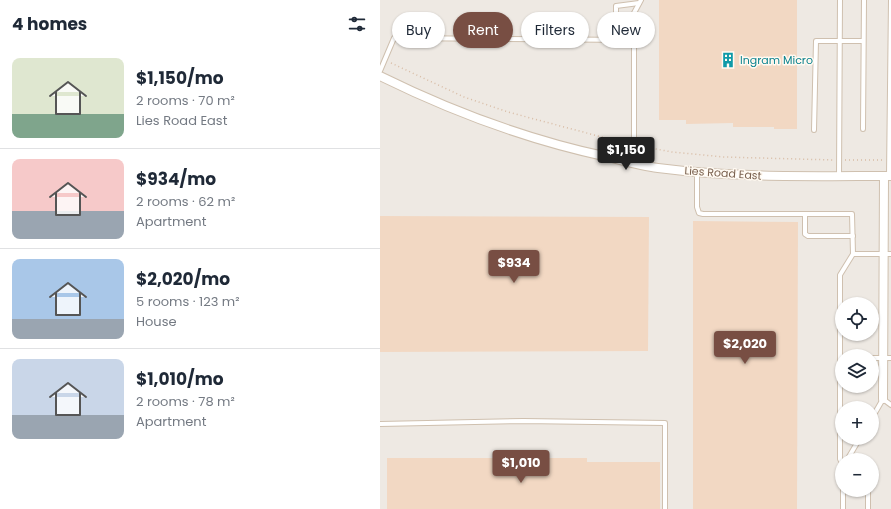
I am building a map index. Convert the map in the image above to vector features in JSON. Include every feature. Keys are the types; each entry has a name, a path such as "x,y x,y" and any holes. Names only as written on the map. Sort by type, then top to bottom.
{"street":[{"name":"Lies Road East","path":"380,76 437,103 498,127 549,143 657,168 762,176 888,176"},
{"path":"883,399 887,358 888,176"}],"lane":[{"path":"839,177 840,0"},
{"path":"863,129 864,0"},
{"path":"888,176 891,114 891,0"},
{"path":"616,12 616,6 641,2"},
{"path":"635,12 641,2"},
{"path":"380,71 394,38 597,40"},
{"path":"814,130 816,41 863,41"},
{"path":"634,48 634,163"},
{"path":"697,172 697,207 699,212 703,214 852,214 853,254 840,274 841,349"},
{"path":"805,214 805,234 808,236 853,236"},
{"path":"853,254 888,254"},
{"path":"840,453 841,393"},
{"path":"879,406 883,399 891,405"},
{"path":"380,424 523,421 665,423 665,509"},
{"path":"843,497 843,509"},
{"path":"868,497 868,509"}],"shaded area":[{"path":"380,0 891,0 891,509 380,509"}],"building":[{"name":"Ingram Micro","path":"659,0 797,0 797,129 774,129 774,127 733,127 733,123 686,124 686,120 659,120"},
{"path":"380,216 649,217 648,351 380,352"},
{"path":"693,221 798,222 797,509 693,509"},
{"path":"387,458 587,458 587,462 660,462 660,509 387,509"}],"place":[{"name":"Ingram Micro","path":"728,60"}]}
